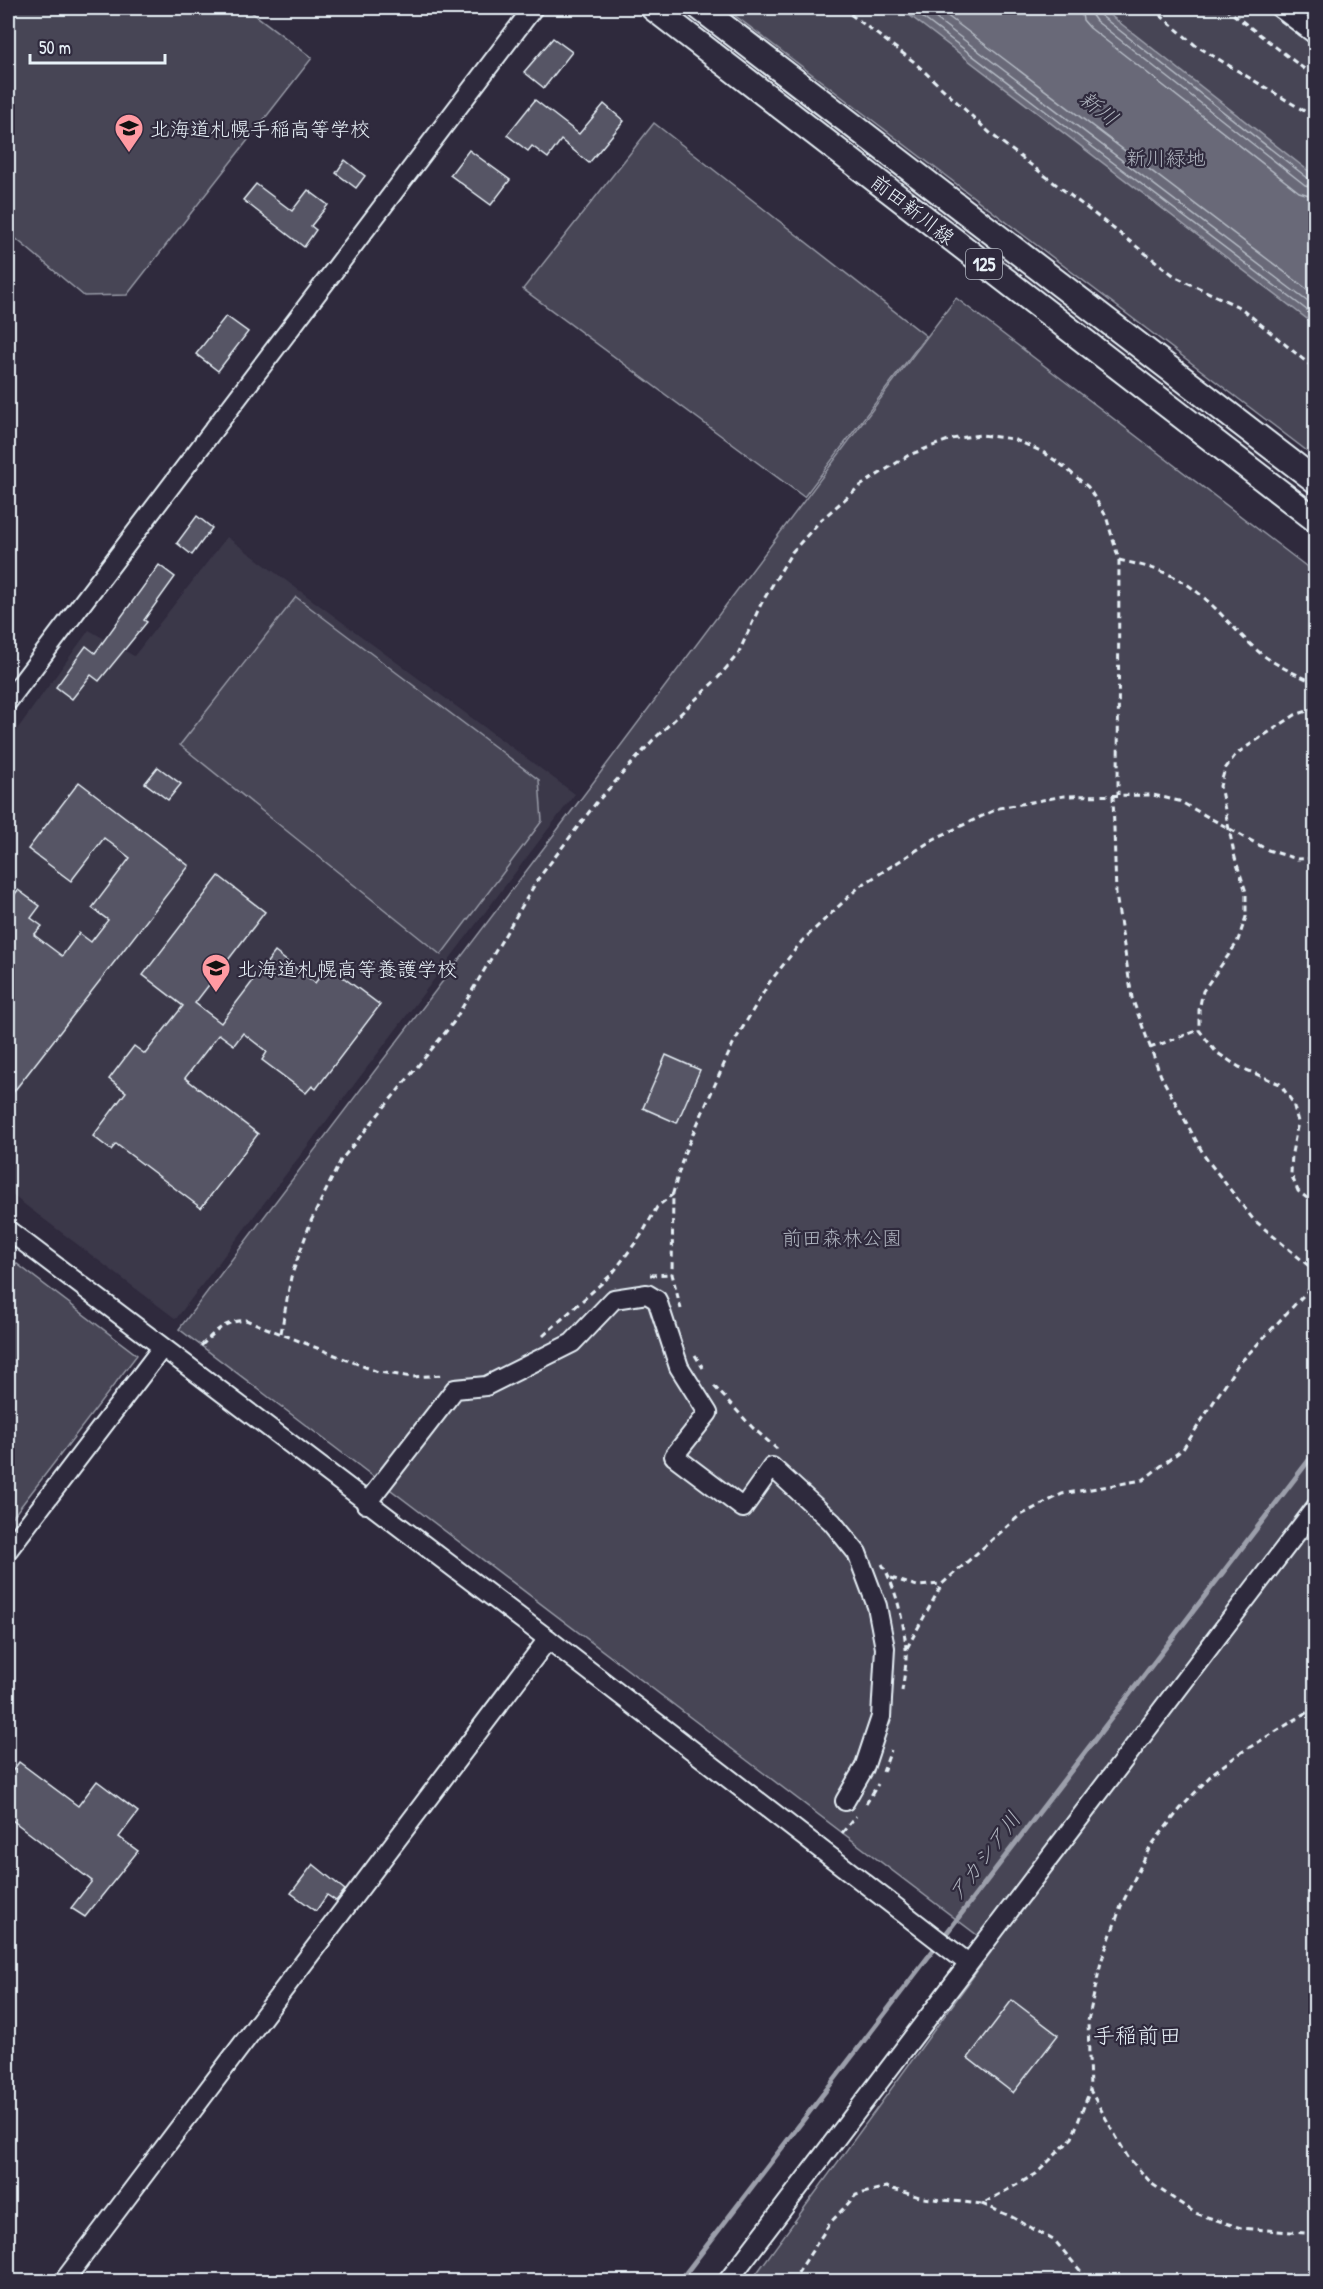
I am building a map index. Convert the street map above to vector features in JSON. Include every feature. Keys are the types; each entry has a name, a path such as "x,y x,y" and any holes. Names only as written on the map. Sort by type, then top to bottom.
{"main road":[{"name":"前田新川線","path":"653,8 1316,520"},
{"name":"前田新川線","path":"700,8 1316,481"}],"street":[{"path":"8,701 533,8"},
{"path":"1280,8 1316,35"},
{"path":"8,1230 366,1504 548,1639 963,1960"},
{"path":"366,1504 455,1389 486,1386 572,1343 614,1299 647,1294 657,1300 679,1367 708,1413 674,1456 744,1508 772,1467 832,1522 857,1554 877,1606 885,1648 881,1717 864,1768 845,1801"},
{"path":"8,1550 162,1348"},
{"path":"728,2282 963,1960 1316,1507"},
{"path":"63,2282 548,1639"}],"path":[{"path":"842,8 914,62 991,134 1176,277 1241,308 1316,370"},
{"path":"1152,8 1195,45 1316,118"},
{"path":"1224,8 1316,78"},
{"path":"281,1332 291,1277 311,1221 341,1160 453,1023 538,879 596,803 652,740 717,679 738,654 761,604 792,552 821,520 860,486 909,455 951,439 981,435 1012,440 1043,452 1063,465 1088,487 1106,516 1119,560 1116,894 1132,998 1161,1076 1205,1157 1253,1219 1316,1272"},
{"path":"1119,560 1150,567 1180,580 1203,598 1261,653 1316,683"},
{"path":"1316,708 1295,715 1236,754 1225,769 1220,786 1227,827 1246,892 1246,916 1237,943 1203,991 1199,1010 1199,1030 1216,1052 1239,1067 1280,1084 1293,1102 1298,1122 1292,1153 1291,1174 1298,1191 1316,1205"},
{"path":"683,1316 672,1275 673,1193 684,1154 732,1044 763,993 802,941 859,887 934,838 999,808 1064,796 1153,795 1179,801 1268,850 1297,859 1316,858"},
{"path":"1149,1048 1199,1030"},
{"path":"537,1341 612,1274 642,1234 657,1207 673,1193"},
{"path":"878,1558 890,1578 900,1611 907,1650 942,1584 1019,1516 1062,1494 1143,1480 1183,1449 1237,1366 1316,1282"},
{"path":"201,1346 220,1327 231,1321 246,1320 378,1372 413,1377 454,1372"},
{"path":"692,1349 714,1386 753,1428 778,1450"},
{"path":"890,1578 917,1586 942,1584"},
{"path":"982,2204 1036,2174 1072,2138 1090,2090 1088,2021 1101,1962 1121,1906 1150,1847 1181,1808 1214,1773 1242,1752 1316,1707"},
{"path":"1090,2090 1127,2156 1152,2184 1195,2212 1241,2228 1316,2234"},
{"path":"794,2282 801,2267 830,2223 856,2195 886,2187 924,2198 982,2204 1012,2217 1055,2241 1090,2282"}],"shaded area":[{"name":"北海道札幌高等養護学校","path":"227,537 575,794 176,1319 8,1192 8,742 89,630 134,656"}],"green space":[{"name":"北海道札幌手稲高等学校","path":"8,8 246,8 312,58 127,295 84,296 8,232"},
{"name":"新川緑地","path":"725,8 1263,8 1315,47 1315,457"},
{"path":"654,123 926,336 804,497 523,289"},
{"name":"前田森林公園","path":"956,298 1315,573 1315,2281 751,2281 994,1948 179,1329 574,808"},
{"path":"296,597 539,780 542,821 441,955 180,745"},
{"path":"8,1257 137,1355 8,1523"}],"water":[{"name":"新川","path":"900,8 1101,8 1315,176 1315,325"}],"building":[{"path":"553,38 572,52 544,88 524,72"},
{"path":"535,100 579,134 604,104 624,121 589,163 561,140 548,158 532,146 528,151 507,135"},
{"path":"469,150 510,180 491,205 450,175"},
{"path":"345,160 365,176 356,188 336,173"},
{"path":"256,184 292,211 308,190 328,205 311,226 316,230 304,247 243,200"},
{"path":"226,316 248,332 218,371 196,354"},
{"path":"197,516 212,528 192,555 177,543"},
{"path":"159,565 175,577 144,620 147,622 99,681 91,675 72,699 56,687 86,646 95,653"},
{"path":"158,767 181,784 168,800 145,783"},
{"path":"79,782 189,866 8,1099 8,903 18,890 40,906 31,918 42,926 34,935 62,956 79,933 91,942 108,920 92,908 130,858 104,838 71,881 28,849"},
{"path":"219,876 265,912 195,1003 221,1023 275,952 315,983 328,966 380,1005 316,1089 312,1086 306,1093 262,1060 267,1052 243,1033 234,1045 219,1034 185,1078 258,1134 201,1208 116,1144 111,1150 93,1136 126,1092 109,1079 134,1046 145,1054 183,1006 143,975"},
{"path":"666,1055 700,1070 677,1123 643,1108"},
{"path":"19,1762 78,1806 97,1781 138,1812 119,1837 138,1851 85,1917 71,1908 92,1881 8,1817 8,1777"},
{"path":"313,1864 345,1890 336,1901 327,1895 316,1911 291,1893"},
{"path":"1012,2000 1058,2035 1013,2093 968,2058"}],"waterway":[{"name":"アカシア川","path":"679,2282 1316,1451"}],"place":[{"name":"北海道札幌手稲高等学校","path":"129,154"},
{"name":"北海道札幌高等養護学校","path":"216,994"}],"district":[{"name":"手稲前田","path":"1137,2035"}]}
